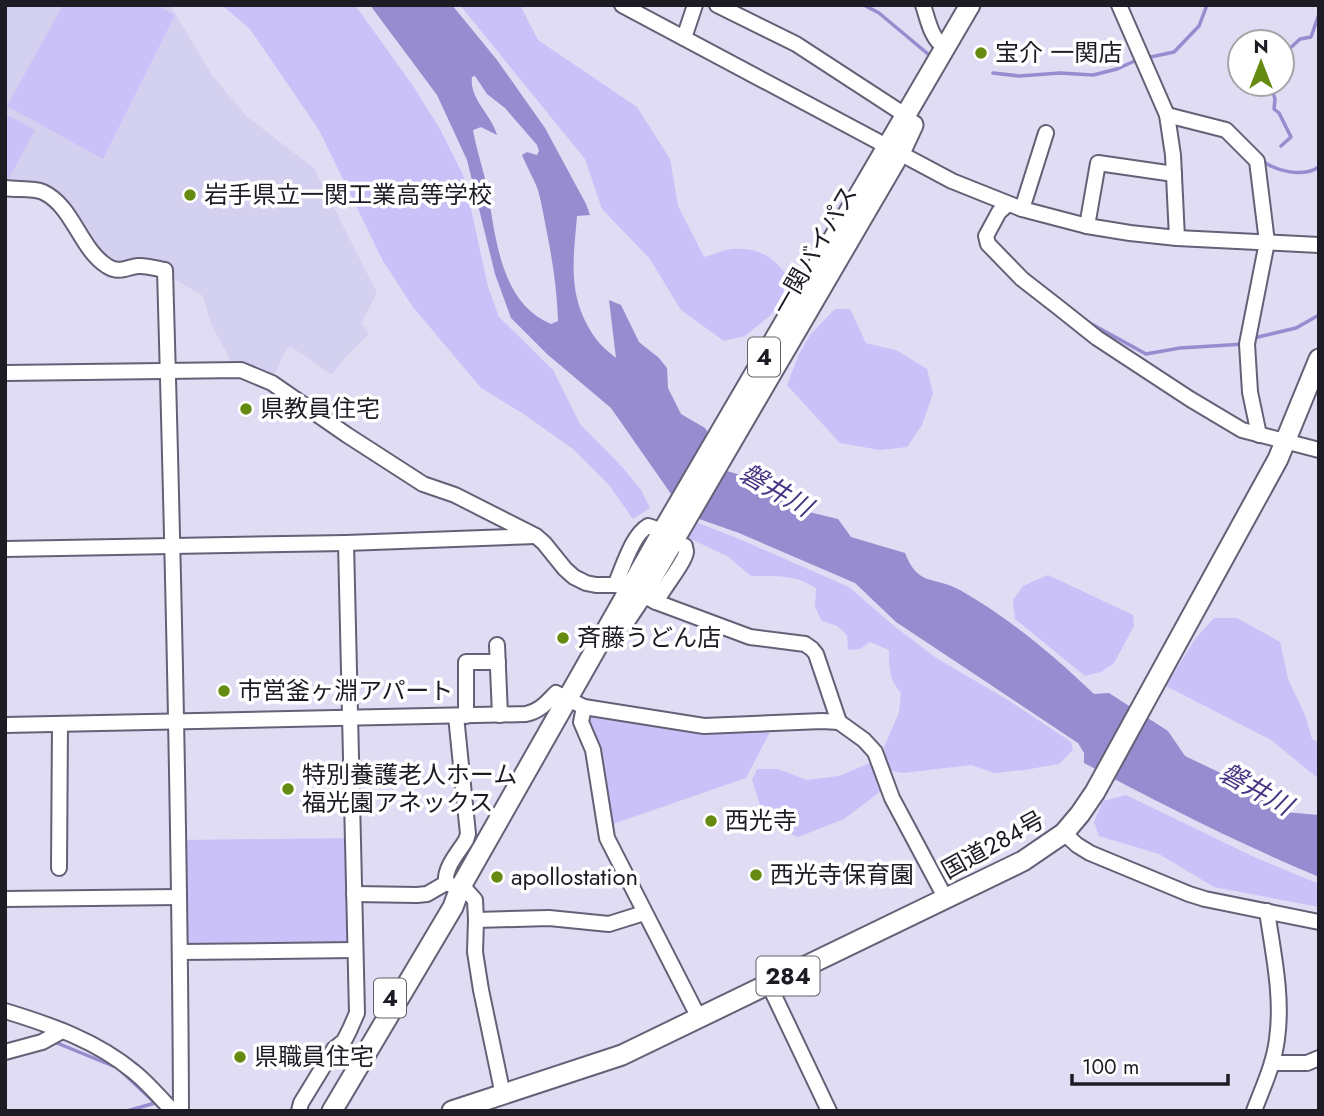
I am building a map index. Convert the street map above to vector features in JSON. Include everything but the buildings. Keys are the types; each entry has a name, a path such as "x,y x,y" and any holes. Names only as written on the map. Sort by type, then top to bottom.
{"highway":[{"name":"一関バイパス","path":"893,150 905,115 970,5"},
{"name":"一関バイパス","path":"323,1111 446,903 453,885 576,703 592,655 636,592 893,150 916,118 983,5"},
{"name":"国道284号","path":"452,1111 622,1055 946,900 1023,861 1064,833 1095,792 1282,450 1319,359"},
{"name":"一関バイパス","path":"332,1111 453,906 453,885"}],"street":[{"path":"622,5 952,181 1007,204 1087,226 1130,233 1319,245"},
{"path":"684,38 695,5"},
{"path":"717,5 796,44 905,115"},
{"path":"923,5 931,30 938,43 944,47"},
{"path":"1119,5 1167,114 1174,174 1177,238"},
{"path":"1167,114 1226,130 1257,161 1267,242 1247,344 1250,392 1259,435"},
{"path":"1022,209 1046,133"},
{"path":"1087,226 1098,163 1174,174"},
{"path":"5,188 41,191 52,198 68,215 92,252 108,267 120,271 140,266 165,270 173,546 181,1111"},
{"path":"1007,204 999,212 986,236 988,244 1022,279 1097,338 1241,430 1259,435 1282,450 1319,450"},
{"path":"5,373 241,370 272,383 422,484 455,495 536,536 565,569 586,583 636,592 661,592 681,564 686,551 670,534"},
{"path":"5,549 536,536"},
{"path":"299,1111 301,1103 334,1049 344,1041 351,1029 356,1013 346,542"},
{"path":"636,592 750,637 805,644 816,654 839,722"},
{"path":"498,645 500,715"},
{"path":"498,662 466,662 461,716 468,834 445,877 453,885 467,891 475,901 475,952 503,1095"},
{"path":"5,725 526,714 543,707 556,693 576,703 704,726 839,722 864,740 875,752 892,798 946,900"},
{"path":"576,703 580,722 593,750 607,838 699,1018"},
{"path":"59,868 60,723"},
{"path":"1064,833 1090,853 1189,894 1319,922"},
{"path":"354,894 417,895 453,885"},
{"path":"5,899 179,897"},
{"path":"1254,1111 1272,1063 1280,1009 1268,911"},
{"path":"476,920 549,919 608,924 644,913"},
{"path":"180,952 355,950"},
{"path":"769,985 829,1111"},
{"path":"5,1011 42,1022 97,1045 134,1072 173,1111"},
{"path":"5,1052 42,1042 62,1031"},
{"path":"1272,1063 1307,1063 1319,1058"}],"shaded area":[{"name":"岩手県立一関工業高等学校","path":"5,5 170,5 212,75 247,117 314,168 377,293 361,323 369,334 332,375 290,346 273,378 233,365 211,324 203,296 171,277 115,264 98,253 90,236 60,200 5,183"},
{"path":"63,5 156,5 175,15 103,159 7,106"},
{"path":"222,5 355,5 413,86 440,129 464,177 488,287 499,317 553,370 580,424 624,469 641,490 650,508 633,519 609,485 573,449 481,388 413,307 383,261 319,130 250,29"},
{"path":"460,5 520,5 538,40 637,107 670,159 678,206 704,257 724,250 749,249 770,258 787,276 783,295 772,314 745,336 724,341 681,310 650,259 602,209 585,159"},
{"path":"5,114 35,130 9,178 5,175"},
{"path":"835,309 850,309 866,343 898,351 927,369 933,393 922,425 907,447 880,450 840,443 787,385 810,335"},
{"path":"693,521 849,587 936,658 1008,700 1071,742 1073,750 1059,764 1024,770 994,773 971,765 903,773 888,770 884,747 899,713 901,693 890,673 889,650 870,642 860,649 848,650 847,635 837,626 822,621 815,607 816,588 793,578 751,576 727,556 678,533"},
{"path":"1048,575 1133,615 1134,626 1114,663 1101,672 1085,676 1015,619 1013,600 1023,586"},
{"path":"1214,618 1237,618 1280,642 1288,679 1305,715 1312,739 1319,743 1319,779 1271,740 1166,686 1195,639"},
{"path":"587,712 772,728 746,778 607,826 585,723"},
{"path":"870,763 881,791 844,819 798,837 767,827 752,780 757,769 778,769 807,780 839,776"},
{"path":"1126,795 1254,857 1319,884 1319,907 1214,887 1159,854 1099,836 1094,822 1103,801"},
{"path":"349,838 351,947 185,948 183,840"}],"water":[{"name":"磐井川","path":"370,5 452,5 497,60 545,128 590,215 577,216 574,265 576,294 587,324 598,342 616,358 609,300 621,305 639,342 667,368 668,388 681,414 705,428 721,451 727,471 741,475 749,488 765,491 813,513 838,519 851,537 905,553 910,564 921,576 960,590 996,613 1047,651 1094,694 1109,693 1168,731 1185,756 1231,778 1258,781 1284,812 1319,815 1319,877 1200,823 1084,763 1084,753 1078,743 896,622 855,583 739,533 685,514 611,408 547,354 511,318 495,274 467,160 437,95","holes":["475,76 487,94 505,108 537,145 539,151 537,155 527,152 522,155 538,190 551,255 558,321 551,324 533,314 520,300 502,264 473,130 481,127 497,135 477,100 472,77"]}],"waterway":[{"path":"864,5 879,13 928,54"},
{"path":"1146,58 1174,52 1199,26 1207,5"},
{"path":"1296,43 1311,37 1319,14"},
{"path":"993,73 1019,76 1060,73 1093,75 1117,69 1139,59"},
{"path":"1275,98 1274,109 1279,113 1291,137 1281,146"},
{"path":"1262,161 1275,168 1297,173 1319,167"},
{"path":"1251,340 1296,328 1319,315"},
{"path":"1086,321 1146,354 1180,348 1245,344"},
{"path":"52,1041 118,1068 155,1103 127,1111"}],"place":[{"name":"宝介 一関店","path":"981,53"},
{"name":"岩手県立一関工業高等学校","path":"190,195"},
{"name":"県教員住宅","path":"246,409"},
{"name":"斉藤うどん店","path":"563,638"},
{"name":"市営釜ヶ淵アパート","path":"224,691"},
{"name":"特別養護老人ホーム 福光園アネックス","path":"288,789"},
{"name":"西光寺","path":"711,821"},
{"name":"西光寺保育園","path":"756,875"},
{"name":"apollostation","path":"497,877"},
{"name":"県職員住宅","path":"240,1057"}]}
